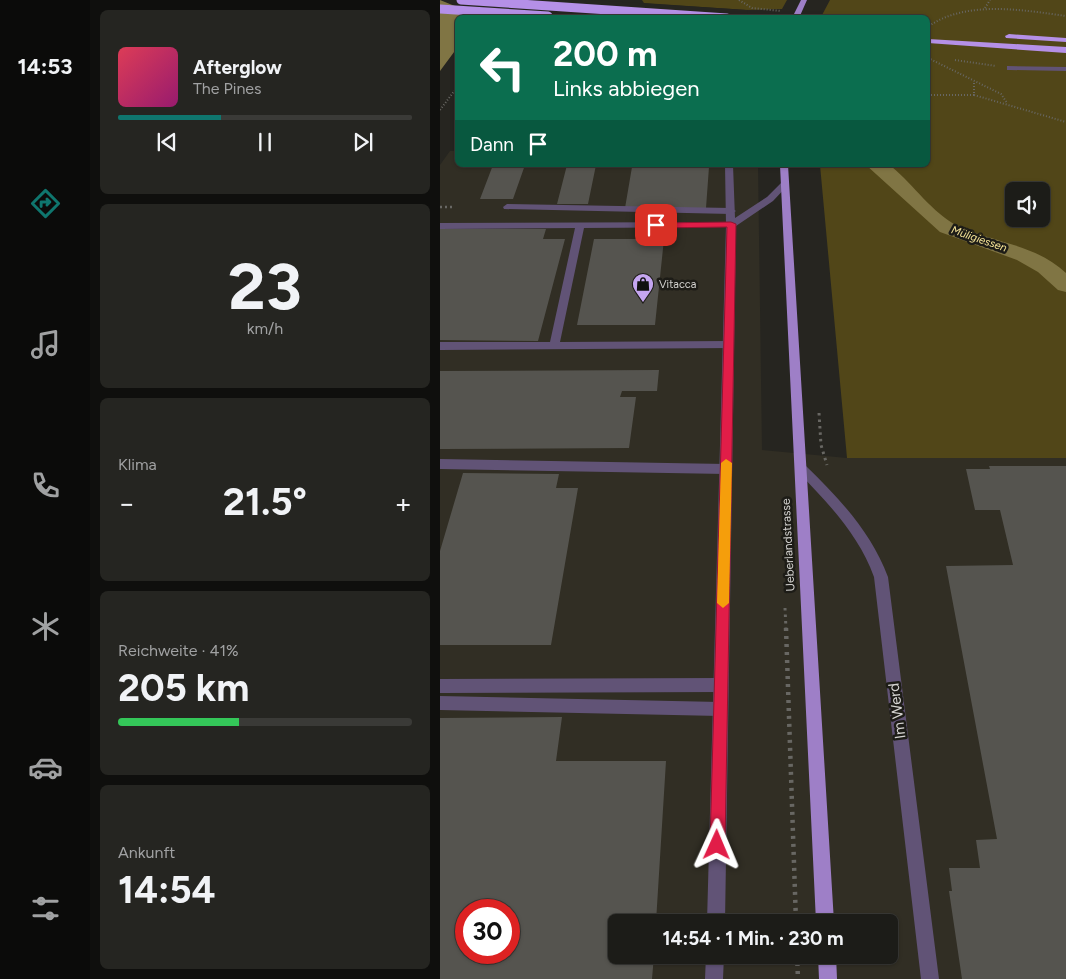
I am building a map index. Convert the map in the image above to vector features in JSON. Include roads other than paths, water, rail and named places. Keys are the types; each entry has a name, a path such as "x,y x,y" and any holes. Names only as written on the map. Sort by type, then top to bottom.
{"highway":[{"path":"460,0 682,15"},
{"path":"440,9 528,15"},
{"path":"1001,35 1066,40"},
{"path":"930,41 1066,50"}],"main road":[{"path":"796,15 804,0"},
{"name":"Ueberlandstrasse","path":"784,167 825,914"},
{"path":"827,964 828,979"}],"street":[{"path":"1010,68 1066,68"},
{"path":"716,914 729,345 731,218 729,167"},
{"path":"440,226 580,226 731,218 770,199 785,184"},
{"path":"507,208 731,218"},
{"path":"554,346 580,226"},
{"path":"440,346 729,345"},
{"path":"440,465 726,469"},
{"name":"Im Werd","path":"802,470 821,488 864,542 876,562 881,577 930,979"},
{"path":"440,686 721,685"},
{"path":"440,703 720,708"},
{"path":"714,979 715,964"}],"waterway":[{"name":"Müligiessen","path":"878,167 947,228 1024,255 1046,267 1066,285"}],"place":[{"name":"Vitacca","path":"643,303"}]}
